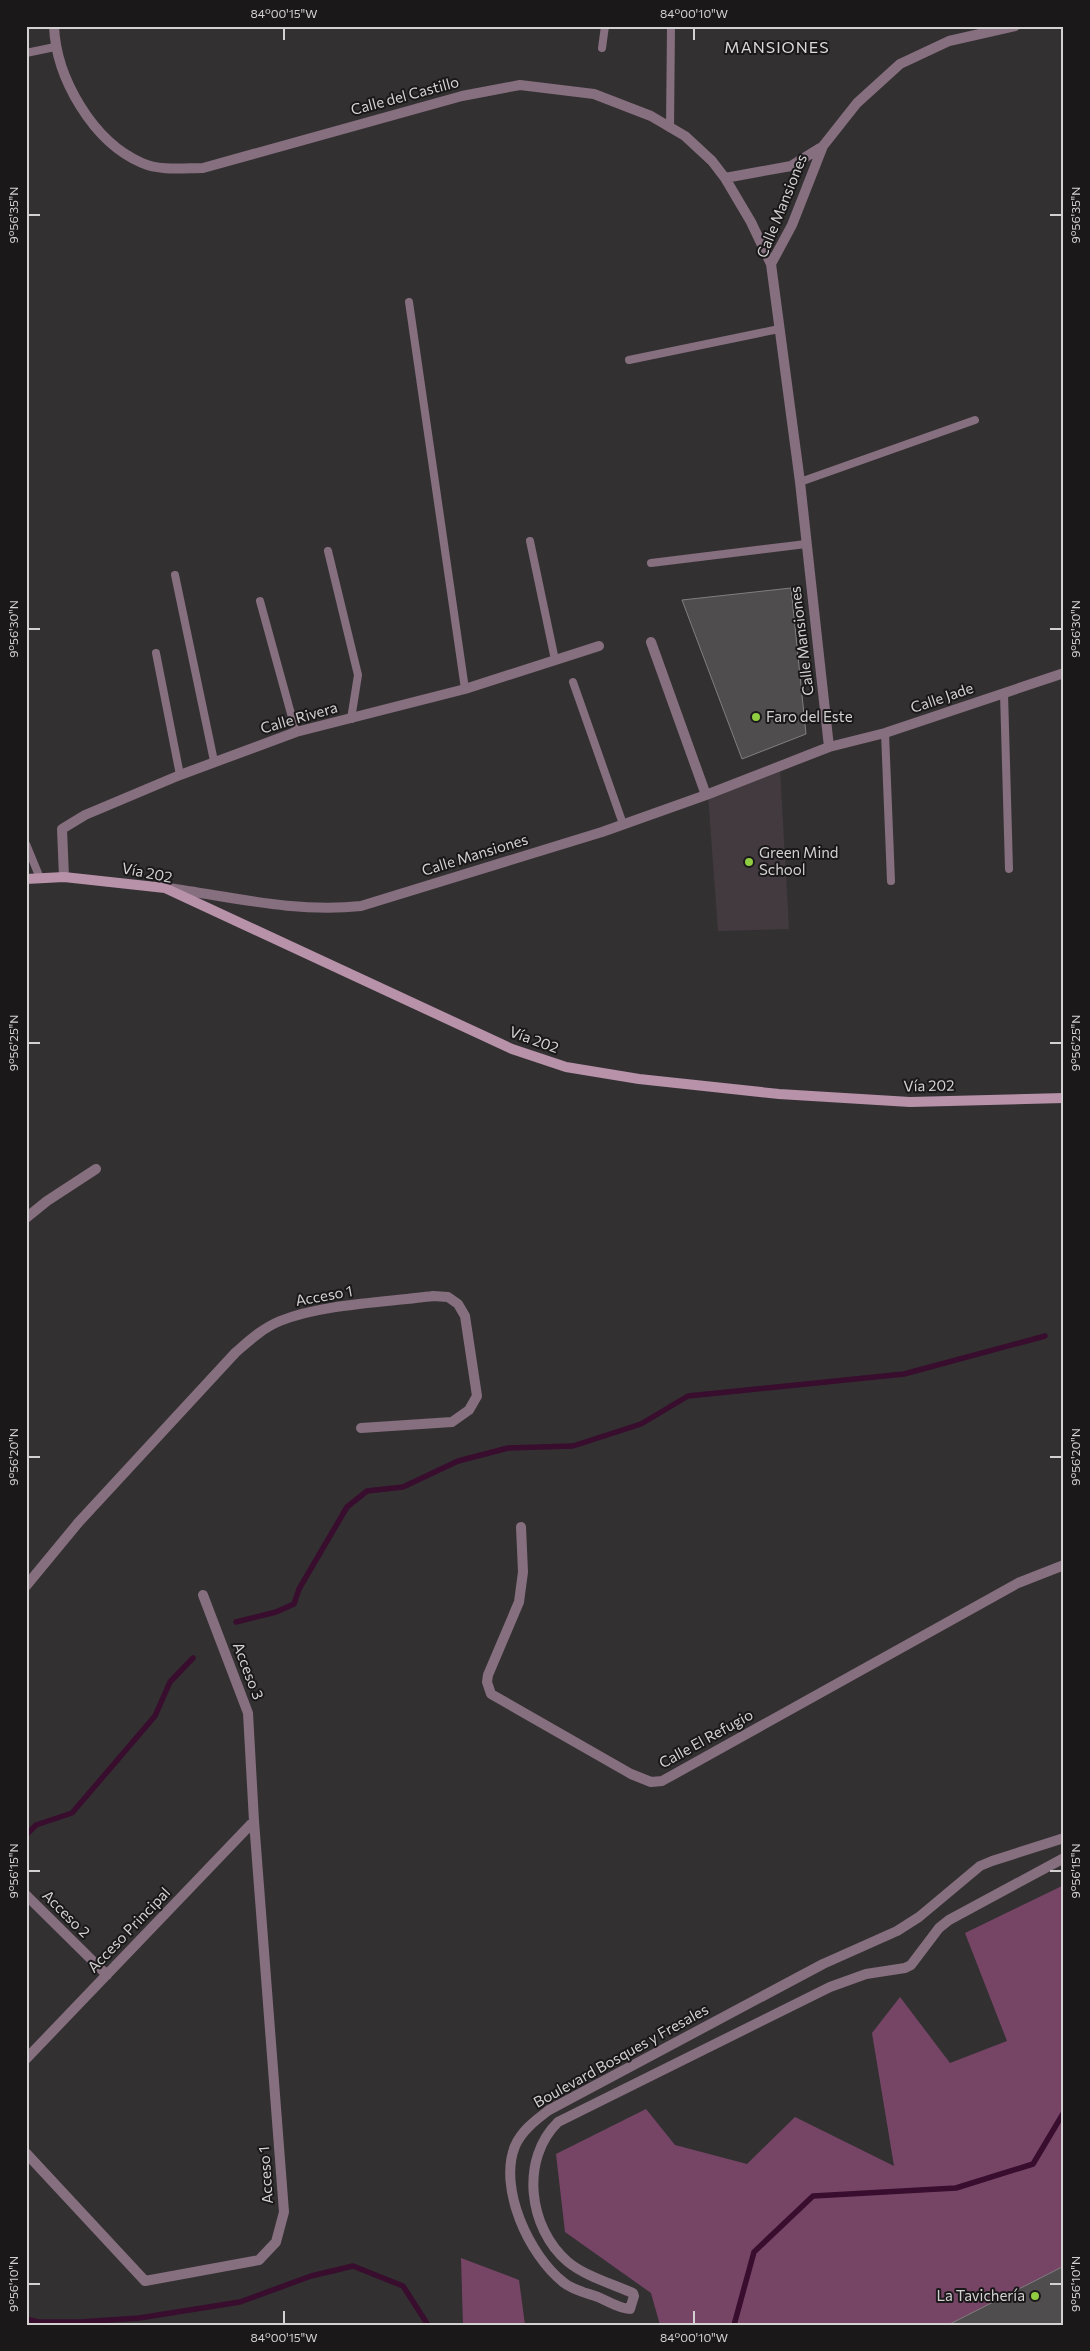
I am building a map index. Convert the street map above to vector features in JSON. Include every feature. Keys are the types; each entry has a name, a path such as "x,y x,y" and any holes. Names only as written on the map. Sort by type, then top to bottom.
{"main road":[{"name":"Vía 202","path":"26,879 64,877 165,888 512,1049 566,1067 639,1079 779,1094 910,1102 1064,1098"}],"street":[{"name":"Calle del Castillo","path":"54,26 55,47 82,112 124,154 143,164 169,168 203,168 462,96 520,85 594,94 643,113 685,136 712,161 725,178 771,264"},
{"name":"Calle Mansiones","path":"165,888 212,894 261,904 329,909 361,906 623,824 706,795 829,747 800,482 771,264 792,225 822,146 857,102 900,64 949,41 1016,26"},
{"path":"725,178 791,166 811,156 822,146"},
{"path":"652,642 706,795"},
{"name":"Calle Rivera","path":"64,877 62,829 85,815 214,761 296,732 465,689 599,646"},
{"name":"Calle Jade","path":"829,747 885,733 1064,673"},
{"path":"26,1218 47,1201 96,1169"},
{"name":"Acceso 1","path":"26,1586 78,1523 236,1352 258,1332 280,1321 307,1312 433,1296 448,1297 458,1304 465,1316 477,1396 469,1410 452,1422 360,1428"},
{"name":"Calle El Refugio","path":"521,1527 522,1588 519,1602 488,1675 487,1682 491,1694 630,1774 651,1782 662,1781 1018,1583 1064,1565"},
{"name":"Acceso 3","path":"203,1595 248,1713 254,1822"},
{"name":"Acceso 1","path":"26,2153 145,2281 259,2260 276,2242 284,2212 254,1822"},
{"name":"Acceso Principal","path":"26,2059 254,1822"},
{"name":"Boulevard Bosques y Fresales","path":"1064,1838 992,1860 980,1866 918,1917 897,1931 823,1964 549,2110 537,2119 524,2132 516,2145 512,2160 516,2207 526,2234 537,2252 564,2284 630,2309 633,2294 574,2267 542,2230 536,2213 534,2194 535,2163 546,2134 558,2122 830,1987 866,1974 905,1968 915,1961 939,1928 949,1920 1064,1858"},
{"name":"Acceso 2","path":"26,1895 107,1975"}],"lane":[{"path":"602,48 605,26"},
{"path":"670,128 671,26"},
{"path":"26,53 55,47"},
{"path":"409,302 465,689"},
{"path":"629,360 779,329"},
{"path":"800,482 975,420"},
{"path":"530,541 555,660"},
{"path":"651,563 806,544"},
{"path":"328,551 358,675 351,719"},
{"path":"175,575 214,761"},
{"path":"260,601 296,732"},
{"path":"156,654 180,775"},
{"path":"573,682 623,824"},
{"path":"1004,693 1009,869"},
{"path":"885,733 891,881"},
{"path":"26,844 40,878"}],"shaded area":[{"name":"Green Mind School","path":"780,769 789,929 718,931 708,795"},
{"path":"1064,1885 1064,2266 948,2325 660,2325 651,2293 565,2232 556,2154 646,2109 675,2145 747,2164 795,2117 894,2166 872,2033 900,1997 950,2063 1007,2041 965,1933"},
{"path":"461,2258 519,2280 525,2325 463,2325"}],"building":[{"path":"791,588 806,734 742,759 682,600"},
{"name":"La Tavichería","path":"1064,2266 1064,2325 948,2325"}],"waterway":[{"path":"236,1622 276,1612 294,1604 299,1589 347,1507 367,1491 403,1487 458,1461 508,1448 573,1446 641,1424 688,1396 904,1374 1045,1336"},
{"path":"26,1835 36,1825 72,1813 155,1716 170,1682 193,1658"},
{"path":"734,2325 754,2252 813,2196 956,2188 1033,2164 1064,2112"},
{"path":"26,2319 38,2322 80,2322 139,2318 240,2302 311,2276 353,2266 403,2286 428,2325"}],"place":[{"name":"Faro del Este","path":"756,717"},
{"name":"Green Mind School","path":"749,862"},
{"name":"La Tavichería","path":"1035,2296"}],"district":[{"name":"MANSIONES","path":"777,47"}]}
